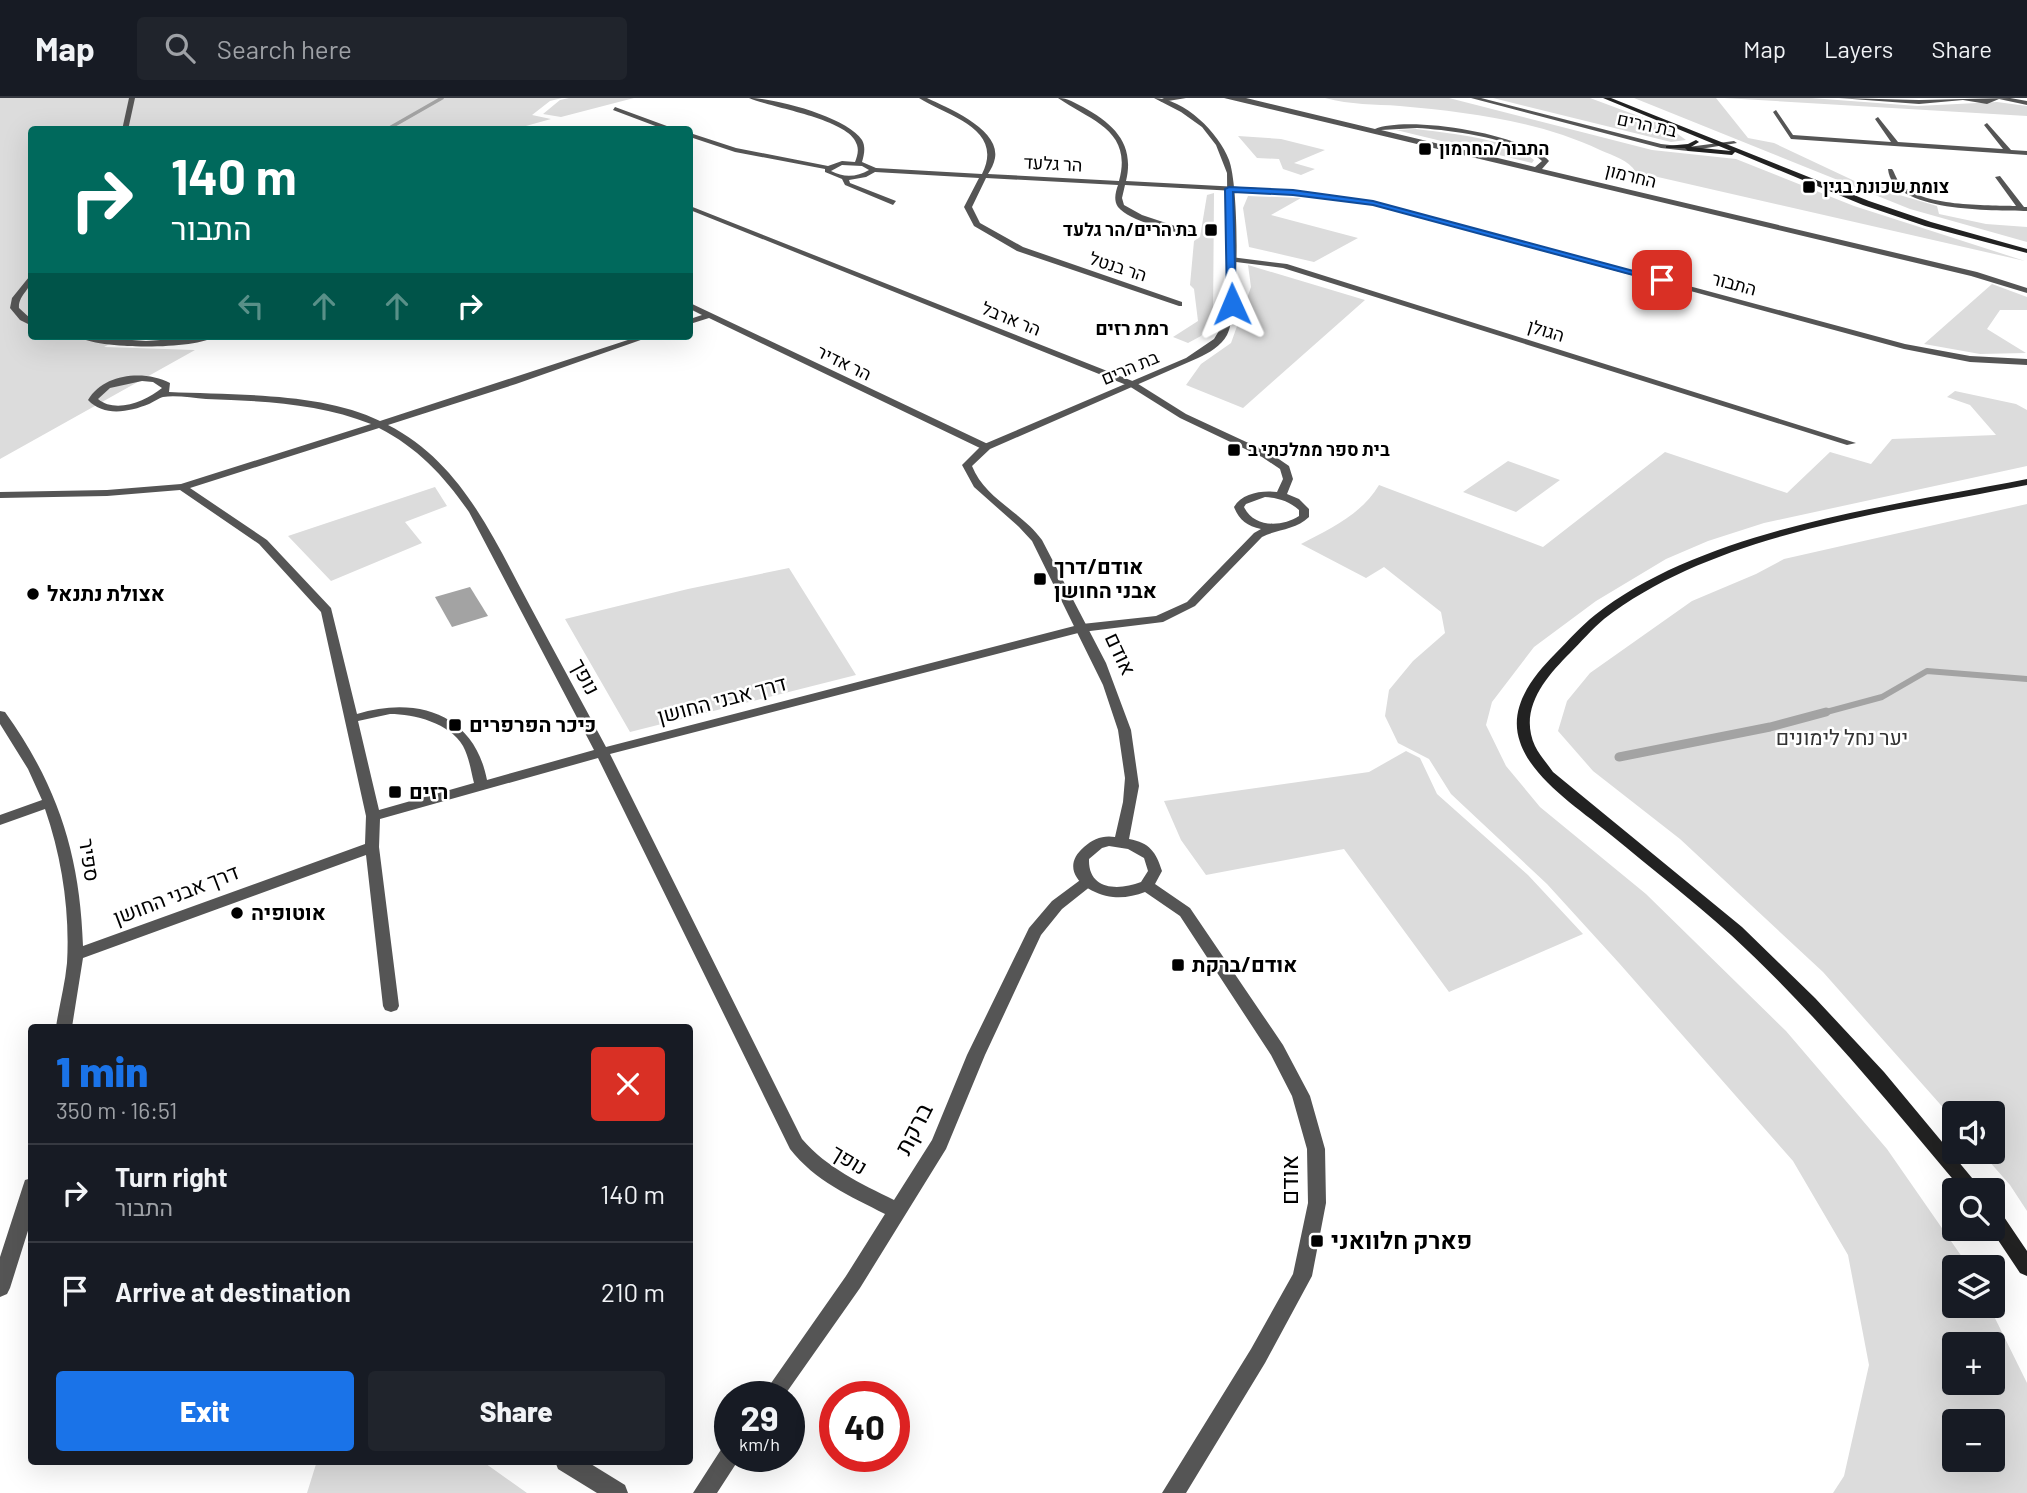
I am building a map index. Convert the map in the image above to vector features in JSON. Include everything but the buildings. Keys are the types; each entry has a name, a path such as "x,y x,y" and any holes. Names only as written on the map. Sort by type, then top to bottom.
{"main road":[{"path":"1606,98 1837,192 1928,224 2027,251"},
{"path":"1625,99 1928,224"},
{"path":"1668,147 1681,148 1694,143 1696,137 1685,129"},
{"path":"1688,149 1732,153 1760,160"},
{"path":"1963,1178 1878,1077 1809,1002 1736,931 1548,775 1528,746 1521,723 1528,696 1549,667 1600,617 1642,590 1683,569 1734,549 1786,534 2027,482"},
{"path":"2005,1234 2027,1266"}],"street":[{"path":"126,126 132,98"},
{"path":"752,98 817,117 849,132 859,141 861,147 858,163"},
{"name":"הר בנטל","path":"922,98 958,116 985,136 992,156 968,207 977,224 989,234 1042,258 1179,304"},
{"path":"1061,98 1098,118 1117,135 1126,159 1118,200 1129,212 1190,234"},
{"path":"1159,99 1183,98"},
{"name":"החרמון","path":"1227,98 1974,274 2027,290"},
{"name":"בת הרים","path":"1474,98 1668,147 1688,149 1734,144"},
{"path":"1842,98 1919,102 1960,98 1987,102 1999,98 2027,103"},
{"name":"בת הרים","path":"986,447 1201,353 1224,334 1232,304 1230,173 1225,155 1213,133 1201,122 1159,99"},
{"path":"615,109 662,126"},
{"path":"1776,112 1791,137 2027,153"},
{"path":"1878,119 1896,144"},
{"path":"1987,125 2009,152"},
{"path":"1373,131 1416,126 1489,138 1541,156 1546,160 1536,170"},
{"path":"693,136 735,150 828,168 842,163 858,163 869,165 874,170 862,176 845,178 829,174 828,168"},
{"name":"הר גלעד","path":"874,170 1229,189"},
{"path":"1890,170 1895,183 1903,190 1927,198 2024,209"},
{"path":"1998,177 2024,209"},
{"path":"845,178 847,184 854,189 893,203"},
{"name":"התבור","path":"1229,189 1313,194 1395,208 1904,346 1970,359 2027,362"},
{"name":"הר ארבל","path":"693,209 1132,384 1183,416 1266,455 1285,468 1288,480 1281,496"},
{"name":"הגולן","path":"1231,259 1269,262 1294,269 1851,443"},
{"path":"28,283 14,299 13,308 28,321"},
{"name":"הר אדיר","path":"693,307 986,447"},
{"path":"693,321 710,315"},
{"path":"98,340 137,344 187,340"},
{"path":"0,495 107,493 182,487 636,340"},
{"path":"142,378 163,381 167,385 161,394 126,407 103,406 93,400 94,395 105,387 142,378"},
{"name":"נופך","path":"161,394 311,405 346,412 381,424 429,456 465,500 602,752 796,1144 807,1159 840,1181 898,1211"},
{"name":"אודם","path":"986,447 967,465 970,476 1034,536 1104,669 1120,714 1132,778 1121,841"},
{"path":"182,487 263,541 327,611 373,816 372,846 391,1006"},
{"path":"1254,496 1281,496 1300,503 1304,509 1304,517 1290,526 1272,527 1250,521 1240,513 1242,502 1254,496"},
{"name":"דרך אבני החושן","path":"373,816 602,752 1083,628 1146,622 1191,604 1258,536 1272,527"},
{"path":"351,719 394,710 424,716 444,724 464,738 477,763 481,786"},
{"name":"ספיר","path":"0,715 19,739 42,779 64,837 75,955 64,1024"},
{"path":"0,820 50,802"},
{"path":"1121,841 1143,848 1150,855 1155,871 1153,879 1147,886 1124,893 1098,889 1082,875 1082,857 1097,844 1121,841"},
{"name":"דרך אבני החושן","path":"75,955 372,846"},
{"name":"ברקת","path":"783,1381 853,1282 940,1144 976,1055 1035,932 1057,905 1088,882"},
{"name":"אודם","path":"1147,886 1185,912 1277,1050 1301,1096 1317,1149 1317,1203 1302,1276 1258,1356 1173,1493"},
{"path":"0,1288 28,1199"},
{"path":"572,1465 617,1493"},
{"path":"704,1493 719,1472"}],"green space":[{"path":"0,98 562,98 550,101 532,115 551,119 526,126 28,126 28,340 117,340 104,347 195,350 0,459"},
{"path":"634,98 561,117 543,114 560,100"},
{"path":"1325,98 1449,98 1652,150 1736,159 1854,206 2025,261 1636,172 1629,164 1615,156 1577,140 1528,125 1451,111"},
{"path":"1493,98 1590,98 1668,127 1686,140 1671,142"},
{"path":"1634,98 1716,98 1748,138 1774,143 1861,184 1882,186 1896,194 1937,206 1939,214 1986,224 2027,227 2027,242 1910,209"},
{"path":"1724,98 1811,98 1917,106 1997,102 2027,106 2027,116"},
{"path":"1416,129 1495,142 1534,160 1532,163 1396,130"},
{"path":"1238,136 1281,139 1325,150 1294,163 1315,169 1301,175 1283,169 1279,159 1257,158"},
{"path":"1214,193 1213,320 1201,336 1188,343 1173,337 1198,321 1194,289 1190,285 1194,241 1200,237 1207,195"},
{"path":"1248,196 1301,198 1271,215 1358,238 1314,262 1249,247 1243,208"},
{"path":"1248,265 1365,300 1243,408 1186,385 1201,364 1231,343 1251,287"},
{"path":"1992,284 2027,297 2027,310 2000,310 1987,329 2026,353 1980,354 1924,344"},
{"path":"1955,391 2016,404 2027,410 2027,466 1764,523 1708,541 1666,559 1596,601 1534,647 1492,702 1486,725 1506,766 1540,807 1646,894 1786,1031 1887,1149 1942,1228 1942,1241 1951,1241 1961,1255 1942,1255 1942,1318 1995,1318 2002,1332 1942,1332 1942,1395 2005,1395 2005,1338 2027,1383 2027,1493 1833,1493 1844,1476 1869,1365 1848,1255 1793,1161 1619,963 1547,884 1451,794 1429,759 1398,743 1385,716 1389,690 1413,661 1445,633 1441,612 1384,567 1366,578 1301,544 1354,512 1379,485 1543,547 1665,452 1787,493 1830,452 1871,464 1892,439 1996,435 1970,405 1947,397"},
{"path":"1508,461 1560,480 1516,512 1463,492"},
{"path":"435,487 447,506 405,522 422,543 331,581 288,536"},
{"name":"יער נחל לימונים","path":"2027,504 2027,1211 2005,1178 1992,1164 2005,1164 2005,1101 1942,1101 1942,1106 1823,972 1680,839 1593,771 1558,731 1567,701 1590,673 1692,601 1784,559"},
{"path":"789,568 856,675 630,732 565,619 688,589"},
{"path":"1406,751 1420,758 1437,794 1528,875 1583,934 1449,992 1344,849 1206,875 1181,840 1164,801 1369,772"},
{"path":"316,1465 488,1465 527,1493 307,1493"}],"shaded area":[{"path":"470,587 488,616 452,627 435,597"}],"waterway":[{"path":"393,126 442,98"},
{"path":"1819,714 1882,697 1927,671 2027,679"},
{"path":"1619,757 1770,727 1826,712"}],"place":[{"name":"התבור/החרמון","path":"1425,149"},
{"name":"צומת שכונת בגין","path":"1809,187"},
{"name":"בת הרים/הר גלעד","path":"1211,230"},
{"name":"בית ספר ממלכתי ב","path":"1234,450"},
{"name":"אודם/דרך אבני החושן","path":"1040,579"},
{"name":"אצולת נתנאל","path":"33,594"},
{"name":"כיכר הפרפרים","path":"455,725"},
{"name":"רזים","path":"395,792"},
{"name":"אוטופיה","path":"237,913"},
{"name":"אודם/ברקת","path":"1178,965"},
{"name":"פארק חלוואני","path":"1317,1241"}],"district":[{"name":"רמת רזים","path":"1132,328"}],"route":[{"path":"1232,304 1229,189 1324,195 1373,203 1662,280"}]}
